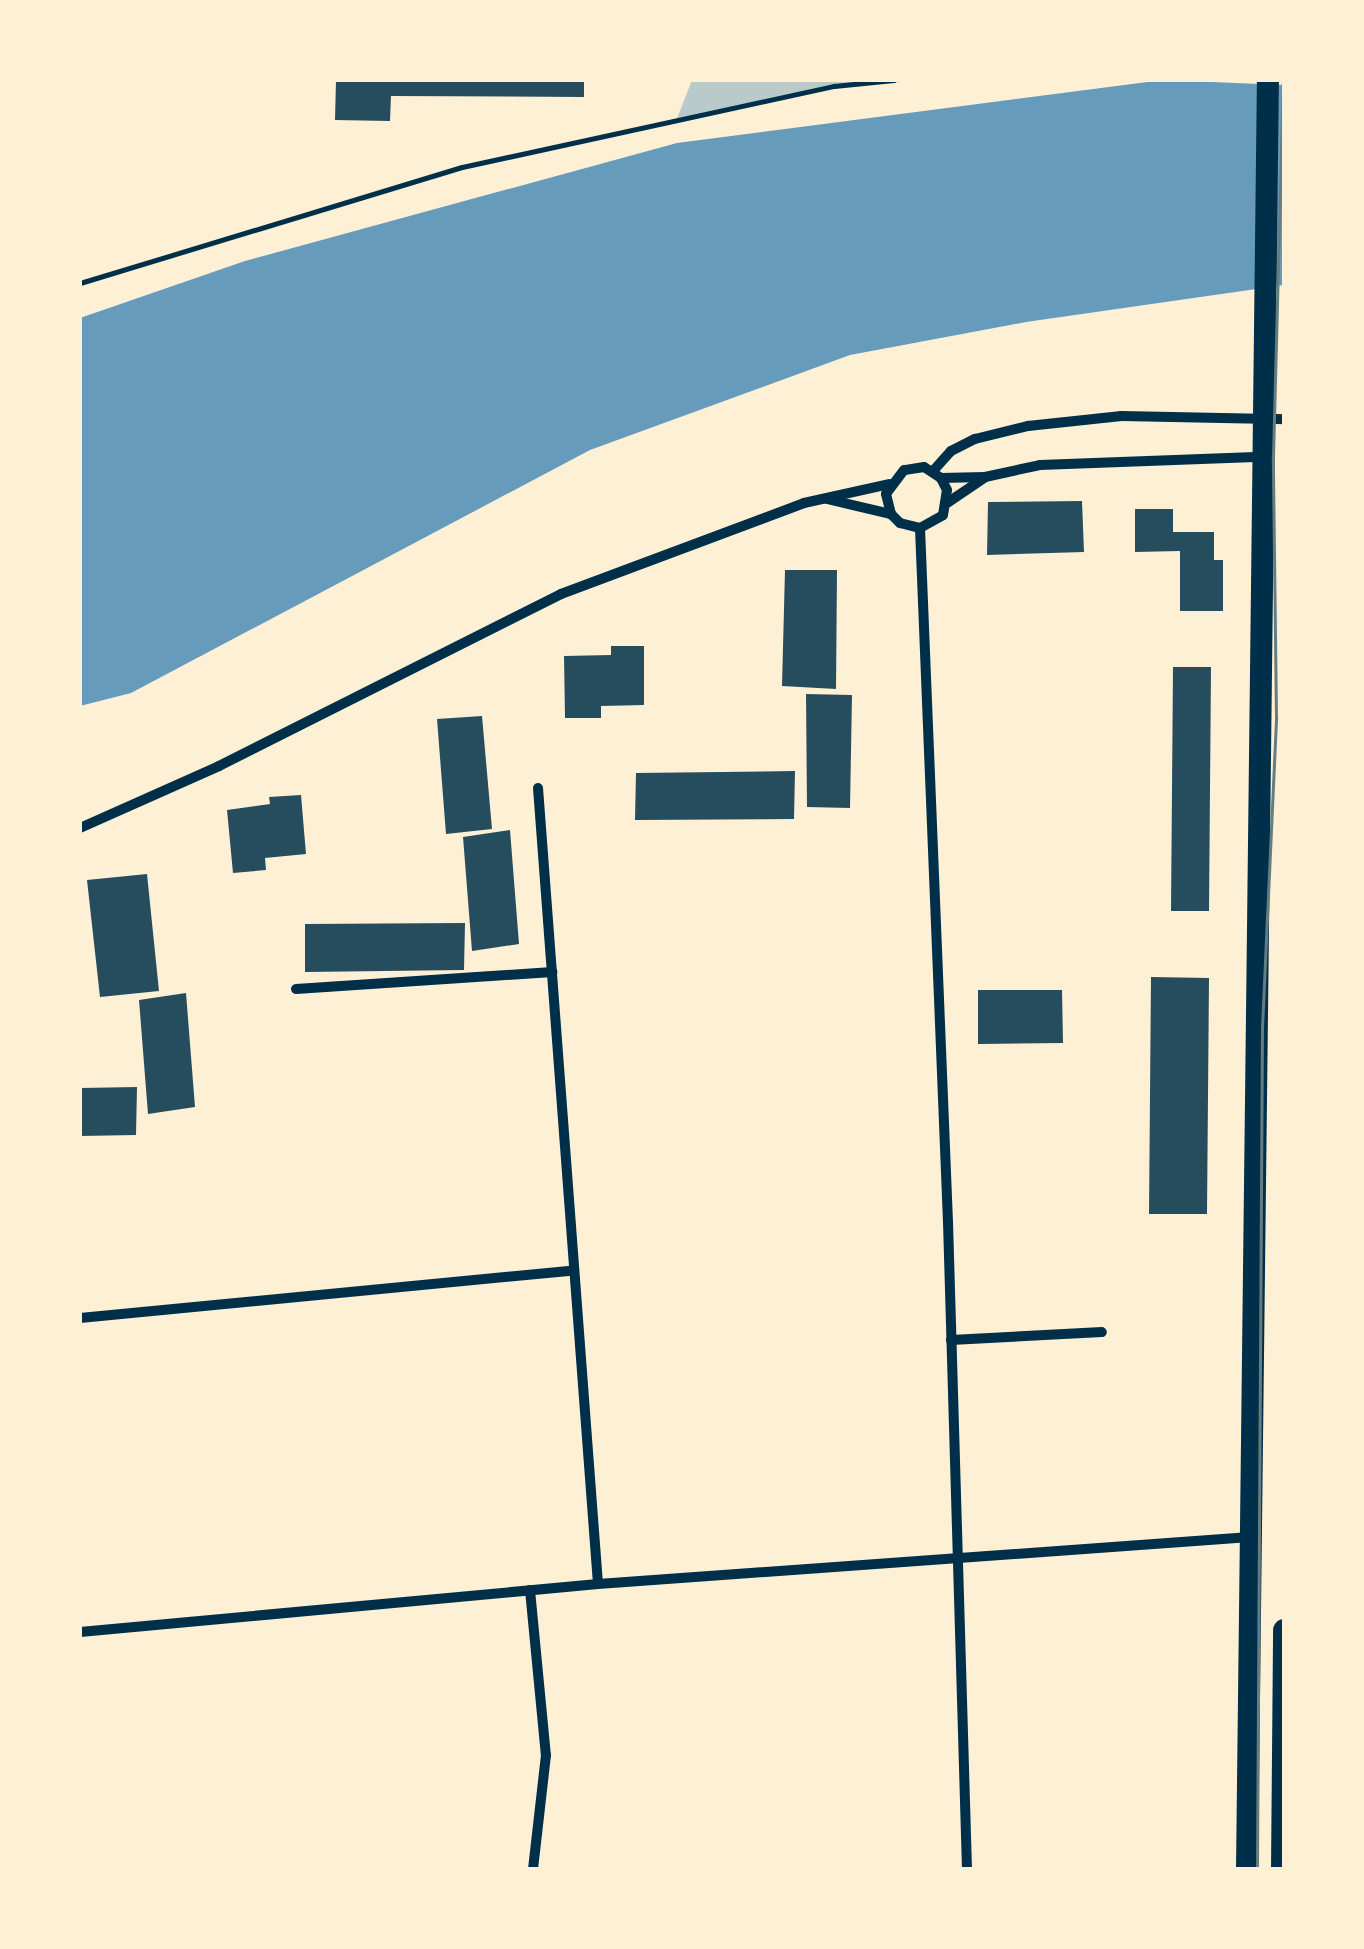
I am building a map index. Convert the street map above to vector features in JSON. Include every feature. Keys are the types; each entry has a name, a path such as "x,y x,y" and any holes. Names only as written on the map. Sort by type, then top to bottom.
{"main road":[{"path":"1247,1869 1268,80"},
{"path":"1282,1869 1284,1630"}],"street":[{"path":"937,474 951,452 975,439 1044,424 1121,416 1284,419"},
{"path":"80,828 218,766 561,594 821,498 889,484 913,466 937,474 984,478 1040,465 1264,457"},
{"path":"937,474 948,503"},
{"path":"821,498 890,514 900,524 920,528 933,524 948,503 984,478"},
{"path":"889,484 890,514"},
{"path":"920,528 967,1869"},
{"path":"538,788 598,1584"},
{"path":"296,989 552,972"},
{"path":"80,1318 574,1270"},
{"path":"951,1340 1102,1332"},
{"path":"80,1632 598,1584 1250,1537"},
{"path":"530,1590 546,1755 532,1869"}],"path":[{"path":"80,282 462,167 824,88 894,80"}],"shaded area":[{"path":"692,80 929,80 824,88 676,121"}],"water":[{"path":"1163,80 1284,85 1284,285 1026,322 850,355 590,450 131,693 80,706 80,318 245,261 677,143"}],"building":[{"path":"336,80 584,80 584,97 391,96 390,121 335,120"},
{"path":"1082,501 1084,552 987,555 988,502"},
{"path":"1135,509 1173,509 1173,532 1214,532 1214,560 1223,560 1223,611 1180,611 1180,551 1135,552"},
{"path":"785,570 837,570 836,689 782,686"},
{"path":"611,646 644,646 644,705 601,706 601,718 565,718 564,656 611,655"},
{"path":"1173,667 1211,667 1209,911 1171,911"},
{"path":"806,694 852,695 850,808 807,807"},
{"path":"482,716 492,829 446,834 437,719"},
{"path":"795,771 794,819 635,820 636,773"},
{"path":"301,795 306,854 265,858 266,870 233,873 227,810 270,804 269,797"},
{"path":"510,830 519,944 472,951 463,837"},
{"path":"147,874 159,991 100,997 87,880"},
{"path":"465,923 464,970 305,972 305,924"},
{"path":"1151,977 1209,978 1207,1214 1149,1214"},
{"path":"978,990 1062,990 1063,1043 978,1044"},
{"path":"186,993 195,1107 148,1114 139,1000"},
{"path":"137,1087 136,1135 80,1136 80,1088"}],"tram line":[{"path":"1257,1869 1262,1028 1276,717 1273,457 1283,80"}]}
